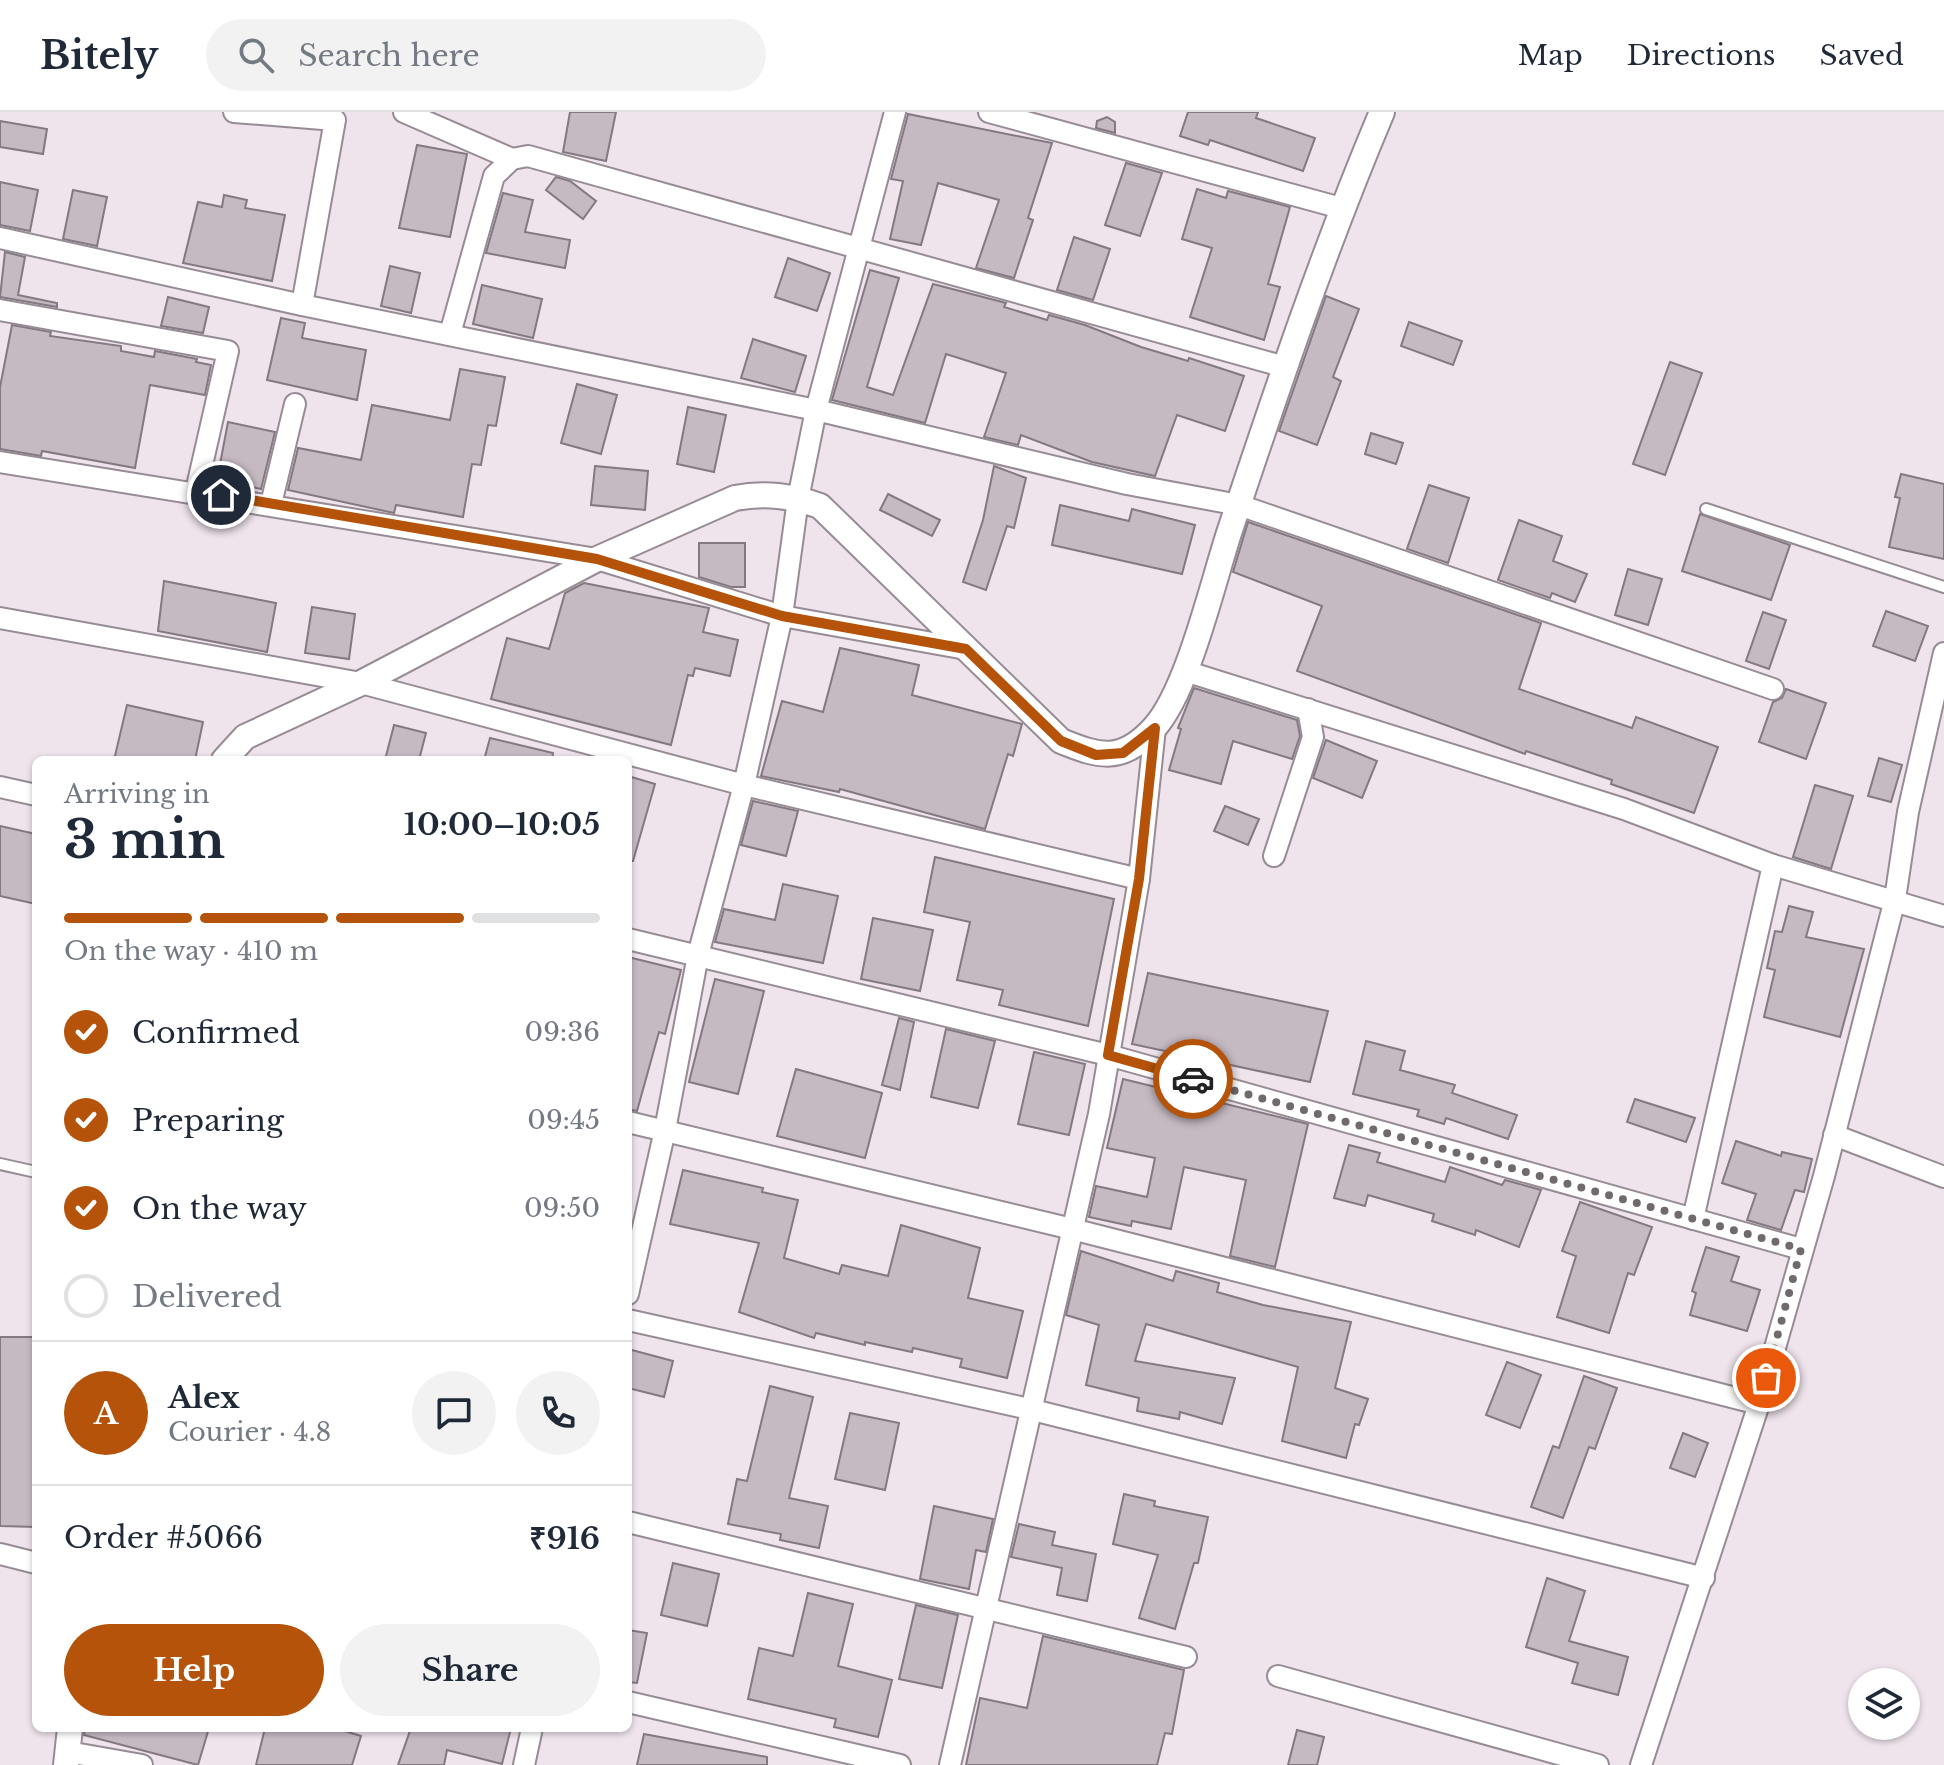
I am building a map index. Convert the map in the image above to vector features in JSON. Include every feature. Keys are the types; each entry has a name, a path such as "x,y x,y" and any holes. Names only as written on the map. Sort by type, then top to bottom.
{"street":[{"path":"234,112 335,116 302,305"},
{"path":"404,112 512,159"},
{"path":"632,1276 665,1130 698,955 744,785 782,616 798,499 816,410 895,112"},
{"path":"989,112 1341,208"},
{"path":"950,1765 1029,1409 1099,1114 1139,879 1155,728 1185,671 1341,208 1382,112"},
{"path":"450,334 494,176 512,159 528,156 1285,367"},
{"path":"0,238 302,305 816,410 1127,484 1239,505 1773,689"},
{"path":"0,310 228,351 196,491"},
{"path":"271,504 295,404"},
{"path":"0,462 196,491 597,559 782,616 966,649"},
{"path":"228,756 245,737 361,683 597,559 735,498 753,495 798,499 820,506 1061,741 1096,755 1123,753 1155,728"},
{"path":"0,618 361,683 744,785 1139,879"},
{"path":"1641,1765 1759,1404 1834,1135 1895,899 1908,812 1944,658"},
{"path":"1185,671 1624,809 1773,865 1944,916"},
{"path":"1274,856 1313,737 1308,709"},
{"path":"0,787 32,794"},
{"path":"1693,1219 1773,865"},
{"path":"632,940 1108,1055 1801,1249"},
{"path":"632,1123 1072,1229 1759,1404"},
{"path":"1834,1135 1944,1177"},
{"path":"632,1321 1029,1409 1704,1578"},
{"path":"632,1523 1186,1657"},
{"path":"0,1554 32,1562"},
{"path":"1278,1676 1598,1765"},
{"path":"632,1703 900,1765"},
{"path":"524,1765 531,1732"},
{"path":"68,1748 142,1765"}],"lane":[{"path":"1706,509 1944,587"},
{"path":"0,1164 32,1171"}],"building":[{"path":"570,112 616,112 606,161 563,152"},
{"path":"1188,112 1258,112 1256,118 1315,138 1303,171 1210,140 1208,145 1180,136"},
{"path":"908,114 1052,143 1028,218 1033,220 1014,278 976,268 999,200 938,183 921,245 890,239 903,181 891,179"},
{"path":"1107,117 1115,122 1115,133 1096,128 1097,121"},
{"path":"0,121 47,129 43,154 0,147"},
{"path":"417,145 467,154 450,237 399,228"},
{"path":"1126,163 1162,173 1140,236 1105,225"},
{"path":"556,177 570,181 596,201 583,219 546,190"},
{"path":"0,182 38,190 30,231 0,225"},
{"path":"1197,189 1226,198 1228,191 1290,207 1268,284 1280,287 1264,340 1190,317 1212,248 1182,239"},
{"path":"73,190 107,197 97,246 63,239"},
{"path":"503,193 533,200 525,232 570,240 565,268 486,253"},
{"path":"224,195 247,200 245,208 285,215 272,281 183,263 198,202 222,207"},
{"path":"1074,237 1110,249 1093,300 1057,290"},
{"path":"5,252 25,257 18,295 57,303 57,307 0,297"},
{"path":"788,258 830,273 817,311 775,297"},
{"path":"390,266 420,273 411,313 381,306"},
{"path":"870,270 899,278 867,387 893,395 933,284 1006,303 1004,307 1047,320 1049,315 1085,325 1141,347 1188,361 1189,358 1244,376 1225,431 1177,415 1155,476 1092,462 1021,435 1018,445 984,437 1006,373 946,354 925,423 832,400"},
{"path":"482,285 542,299 533,338 473,324"},
{"path":"1326,296 1359,309 1333,377 1341,381 1317,445 1279,431"},
{"path":"168,297 209,307 203,333 161,326"},
{"path":"281,318 305,323 302,338 366,350 357,400 267,380"},
{"path":"1409,322 1462,341 1453,365 1401,346"},
{"path":"12,325 51,332 50,336 121,346 121,351 154,357 155,351 197,359 196,362 211,365 205,395 150,385 135,468 42,451 41,456 0,449 0,387"},
{"path":"753,339 806,356 795,392 741,378"},
{"path":"1670,362 1702,373 1665,475 1633,464"},
{"path":"460,369 505,377 496,426 488,425 481,465 472,464 463,517 396,505 394,513 288,490 298,448 361,460 372,405 450,420"},
{"path":"577,384 617,395 601,454 561,443"},
{"path":"688,407 726,415 714,472 677,464"},
{"path":"228,422 275,432 261,489 217,480"},
{"path":"1371,433 1403,443 1396,464 1365,454"},
{"path":"595,466 648,471 645,510 591,505"},
{"path":"994,466 1026,478 1014,528 1007,526 986,590 963,582 983,520"},
{"path":"1901,474 1944,484 1944,559 1889,547 1900,498 1895,497"},
{"path":"1429,485 1469,498 1448,563 1407,549"},
{"path":"888,494 940,520 932,536 880,510"},
{"path":"1060,505 1129,521 1132,509 1195,525 1182,574 1052,545"},
{"path":"1700,514 1790,545 1771,600 1682,571"},
{"path":"1519,520 1562,536 1553,561 1587,574 1575,602 1552,593 1550,598 1498,580"},
{"path":"1248,522 1541,623 1519,689 1632,728 1636,717 1718,747 1694,813 1611,784 1612,780 1526,751 1525,754 1297,671 1322,606 1233,572"},
{"path":"699,543 745,543 745,587 731,587 699,577"},
{"path":"1628,569 1662,579 1648,625 1615,615"},
{"path":"164,581 276,603 267,652 158,631"},
{"path":"584,583 709,608 703,632 738,640 730,676 695,668 693,676 688,675 671,745 491,699 507,638 549,649 565,593"},
{"path":"312,607 355,614 349,659 305,653"},
{"path":"1886,611 1928,626 1915,661 1873,646"},
{"path":"1763,612 1786,620 1769,669 1746,661"},
{"path":"840,648 919,665 912,695 1022,724 1013,756 1008,754 985,829 840,789 839,792 761,776 782,701 823,712"},
{"path":"1194,688 1297,720 1300,736 1292,759 1233,741 1221,784 1169,770 1181,729 1178,728"},
{"path":"1786,689 1826,703 1806,759 1759,742 1773,702 1782,698"},
{"path":"127,705 203,722 196,756 115,756"},
{"path":"394,725 426,733 420,756 386,756"},
{"path":"490,738 553,753 553,756 485,756"},
{"path":"1326,740 1377,761 1362,798 1313,778"},
{"path":"1879,758 1902,765 1891,802 1868,796"},
{"path":"632,777 655,784 632,861"},
{"path":"1815,785 1853,796 1831,869 1793,857"},
{"path":"753,801 798,811 786,856 741,845"},
{"path":"1225,806 1259,819 1248,845 1214,831"},
{"path":"0,826 32,833 32,903 0,896"},
{"path":"935,857 1114,899 1088,1026 999,1005 1003,990 957,980 970,922 924,912"},
{"path":"783,884 838,896 823,963 715,942 724,909 775,920"},
{"path":"1789,906 1813,912 1806,937 1864,949 1840,1037 1764,1017 1775,970 1767,968 1775,931 1782,932"},
{"path":"873,918 933,930 920,991 861,979"},
{"path":"632,958 681,970 665,1034 659,1032 637,1111 632,1110"},
{"path":"1148,973 1328,1011 1310,1082 1132,1044"},
{"path":"715,979 764,991 738,1094 689,1082"},
{"path":"899,1018 914,1022 900,1090 882,1085"},
{"path":"946,1029 995,1041 978,1108 931,1097"},
{"path":"1366,1041 1405,1051 1400,1070 1455,1085 1452,1093 1517,1115 1508,1139 1446,1118 1444,1124 1417,1116 1419,1110 1353,1094"},
{"path":"1034,1052 1085,1064 1069,1135 1018,1124"},
{"path":"796,1069 882,1093 865,1158 777,1136"},
{"path":"1123,1079 1308,1124 1275,1267 1230,1256 1246,1180 1184,1167 1171,1229 1132,1221 1131,1226 1089,1217 1096,1186 1147,1197 1155,1158 1107,1148"},
{"path":"1635,1099 1695,1118 1686,1142 1627,1122"},
{"path":"1736,1141 1781,1156 1782,1152 1812,1159 1804,1192 1795,1190 1781,1230 1747,1220 1756,1194 1722,1183"},
{"path":"1349,1145 1380,1153 1377,1162 1445,1182 1450,1167 1502,1185 1505,1180 1541,1190 1519,1247 1476,1230 1475,1235 1432,1221 1434,1214 1368,1195 1365,1206 1334,1198"},
{"path":"683,1170 763,1188 762,1192 798,1200 784,1258 839,1274 842,1265 888,1276 901,1225 980,1248 968,1298 1023,1311 1007,1378 960,1367 962,1359 913,1348 912,1352 865,1342 865,1345 816,1333 814,1338 739,1312 759,1243 670,1224"},
{"path":"1580,1202 1652,1227 1634,1275 1628,1273 1609,1333 1557,1317 1576,1256 1562,1251"},
{"path":"1706,1247 1739,1257 1731,1281 1760,1290 1747,1331 1690,1315 1696,1293 1692,1291"},
{"path":"1081,1251 1173,1281 1176,1271 1219,1283 1217,1292 1263,1305 1351,1322 1335,1388 1368,1399 1359,1425 1355,1424 1346,1458 1282,1441 1298,1367 1146,1324 1135,1361 1235,1378 1222,1424 1180,1412 1179,1419 1137,1411 1139,1398 1086,1385 1099,1325 1066,1315"},
{"path":"0,1337 32,1337 32,1527 0,1526"},
{"path":"632,1350 673,1361 664,1397 632,1389"},
{"path":"1507,1362 1541,1375 1520,1428 1486,1415"},
{"path":"1584,1376 1617,1388 1595,1449 1589,1447 1563,1518 1531,1507 1553,1446 1559,1448"},
{"path":"770,1386 813,1397 789,1498 828,1506 819,1548 780,1540 781,1534 728,1524 737,1479 747,1481"},
{"path":"850,1413 899,1423 885,1490 835,1479"},
{"path":"1683,1433 1708,1443 1695,1477 1670,1468"},
{"path":"1124,1494 1155,1501 1154,1506 1208,1517 1198,1563 1194,1563 1175,1629 1139,1618 1158,1555 1113,1544"},
{"path":"934,1506 993,1519 986,1552 976,1550 969,1589 920,1579"},
{"path":"1019,1524 1055,1532 1052,1545 1096,1554 1087,1601 1057,1595 1062,1568 1011,1557"},
{"path":"673,1563 719,1574 707,1626 661,1615"},
{"path":"1547,1578 1585,1591 1569,1641 1628,1657 1618,1695 1572,1683 1578,1663 1526,1647"},
{"path":"808,1593 853,1604 838,1666 892,1680 878,1737 834,1727 836,1719 748,1699 759,1648 793,1656"},
{"path":"916,1605 958,1615 942,1688 899,1679"},
{"path":"632,1631 647,1633 637,1683 632,1682"},
{"path":"1043,1636 1184,1670 1172,1734 1165,1733 1157,1765 966,1765 980,1698 1027,1708"},
{"path":"1297,1730 1324,1737 1317,1765 1288,1765"},
{"path":"84,1732 208,1732 198,1765 84,1735"},
{"path":"264,1732 348,1732 361,1736 352,1765 256,1765"},
{"path":"410,1732 510,1732 502,1764 447,1750 444,1765 398,1765"},
{"path":"644,1734 767,1757 767,1765 637,1765"}],"way so far":[{"path":"1193,1079 1801,1249 1766,1378"}],"route":[{"path":"221,495 597,559 782,616 966,649 1061,741 1096,755 1123,753 1155,728 1139,879 1108,1055 1193,1079"}]}
